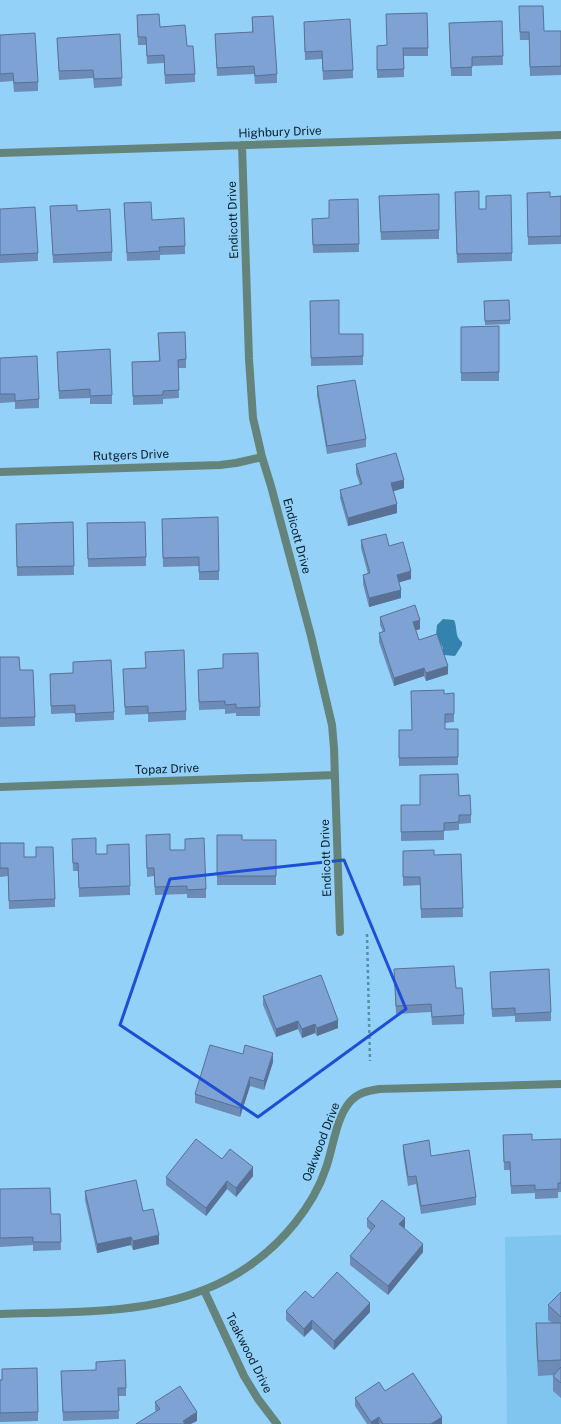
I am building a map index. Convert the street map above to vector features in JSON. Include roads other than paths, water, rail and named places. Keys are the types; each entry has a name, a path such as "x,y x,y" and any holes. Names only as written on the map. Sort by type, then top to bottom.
{"street":[{"name":"Highbury Drive","path":"0,153 561,135"},
{"name":"Endicott Drive","path":"242,145 250,395 253,418 262,457 277,508 332,725 340,932"},
{"name":"Rutgers Drive","path":"0,472 220,465 262,457"},
{"name":"Topaz Drive","path":"0,787 335,775"},
{"name":"Oakwood Drive","path":"0,1314 139,1308 204,1290 228,1279 249,1266 278,1242 307,1206 326,1169 342,1115 349,1102 362,1093 378,1089 561,1084"},
{"name":"Teakwood Drive","path":"204,1290 244,1376 258,1399 277,1424"}]}
